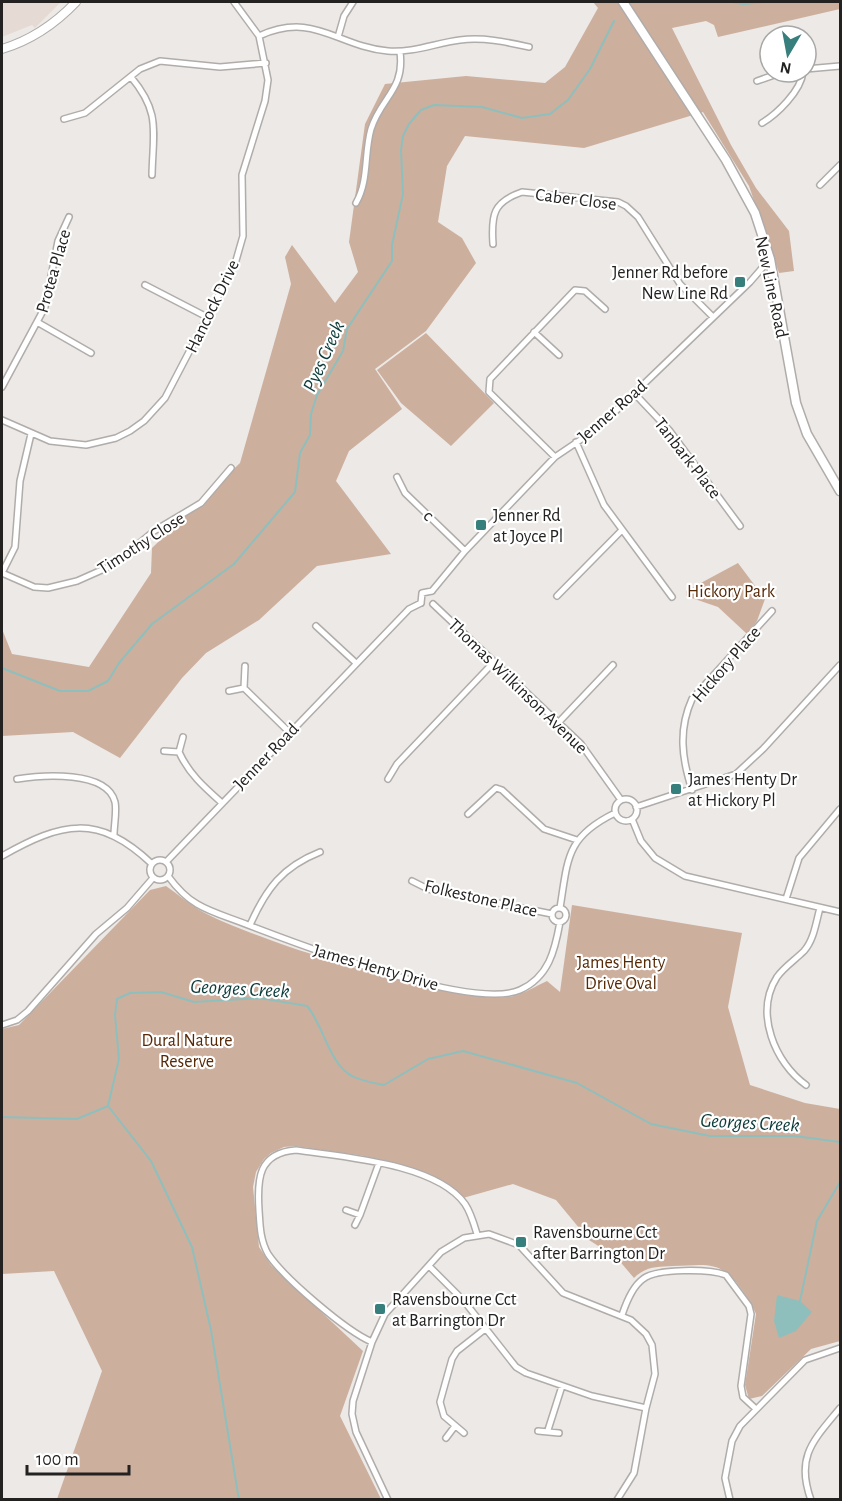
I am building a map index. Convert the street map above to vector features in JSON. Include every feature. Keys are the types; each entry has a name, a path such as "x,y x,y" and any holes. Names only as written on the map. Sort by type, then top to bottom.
{"main road":[{"path":"2,49 45,30 76,2"},
{"name":"New Line Road","path":"623,2 742,186 755,213 770,259 796,403 807,434 840,491"}],"street":[{"name":"Hancock Drive","path":"2,420 31,434 67,445 86,445 116,438 130,431 150,416 165,398 235,264 243,236 242,176 265,102 268,80 259,36 234,2"},
{"path":"338,37 345,16 353,2"},
{"path":"259,36 277,28 294,25 369,47 400,52 477,39 529,47"},
{"path":"356,203 363,192 371,129 376,116 399,80 400,52"},
{"path":"64,119 85,113 140,69 160,61 220,67 266,63"},
{"path":"818,69 840,66"},
{"path":"130,77 150,103 153,115 152,175"},
{"path":"762,123 771,118 788,99 797,84"},
{"path":"820,185 840,165"},
{"name":"Caber Close","path":"493,244 493,217 500,203 522,192 618,202 634,212 680,284 713,317"},
{"name":"Protea Place","path":"2,387 37,322 50,290 58,241 69,217"},
{"name":"Jenner Road","path":"432,591 465,551 555,457 598,428 750,282 770,259"},
{"path":"145,285 207,317"},
{"path":"555,457 489,392 490,379 575,290 585,291 605,309"},
{"path":"37,322 91,353"},
{"path":"534,332 559,355"},
{"name":"Tanbark Place","path":"634,393 669,430 740,526"},
{"path":"2,573 15,547 20,481 31,434"},
{"path":"576,442 604,504 672,597"},
{"name":"Timothy Close","path":"2,573 34,587 48,588 77,582 124,558 154,531 201,503 231,468"},
{"name":"c","path":"397,477 405,493 465,551"},
{"path":"557,596 622,530"},
{"path":"432,591 436,598 433,604 425,606 421,603 422,593 432,591"},
{"name":"Jenner Road","path":"166,862 409,609 421,603"},
{"name":"Thomas Wilkinson Avenue","path":"433,604 581,744 621,800"},
{"name":"Hickory Place","path":"692,790 685,768 682,741 686,711 692,699 772,611"},
{"path":"316,626 356,663"},
{"path":"388,779 397,764 494,662"},
{"path":"558,723 614,665"},
{"path":"636,807 728,778 743,768 840,665"},
{"path":"245,666 244,688 289,732"},
{"path":"229,691 244,688"},
{"path":"183,737 179,753 191,775 222,803"},
{"path":"164,750 179,753"},
{"path":"18,779 46,774 83,779 104,786 115,802 114,835"},
{"path":"468,814 496,788 502,790 544,828 577,840"},
{"path":"629,799 636,807 636,814 632,819 622,820 615,813 616,804 621,800 629,799"},
{"path":"786,899 794,867 802,853 840,809"},
{"path":"560,908 554,910 552,914 554,920 560,922 566,916 560,908 566,869 577,840 587,829 615,813"},
{"path":"632,819 641,841 668,868 685,876 840,912"},
{"path":"2,856 40,835 62,829 87,828 114,835 134,847 152,864"},
{"path":"250,926 262,897 296,861 320,852"},
{"path":"160,860 166,862 169,867 168,876 162,880 153,878 150,870 152,864 160,860"},
{"name":"James Henty Drive","path":"168,876 177,888 198,905 250,926 396,975 436,986 496,995 521,989 545,970 555,949 560,922"},
{"path":"2,1024 17,1020 28,1011 96,934 127,908 153,878"},
{"name":"Folkestone Place","path":"411,881 428,889 552,914"},
{"path":"806,1085 792,1075 771,1038 768,1003 775,979 809,944 820,908"},
{"path":"372,1342 343,1326 267,1252 261,1233 258,1182 270,1158 288,1151 379,1163 406,1169 453,1193 464,1203 477,1234"},
{"path":"355,1225 379,1163"},
{"path":"346,1210 360,1215"},
{"path":"388,1500 359,1440 352,1414 353,1401 372,1342 385,1314 429,1266 454,1243 477,1234 489,1234 519,1245 563,1293 622,1315 639,1326 652,1345 655,1374 634,1473 617,1500"},
{"path":"429,1266 450,1286 516,1366 562,1386 646,1408"},
{"path":"622,1315 637,1285 653,1274 705,1271 726,1275 749,1306 751,1314 741,1386 743,1397 756,1409"},
{"path":"464,1433 444,1416 440,1407 449,1365 457,1351 485,1329"},
{"path":"730,1500 725,1487 725,1478 732,1441 740,1426 805,1360 840,1348"},
{"path":"548,1430 562,1386"},
{"path":"811,1500 804,1477 808,1451 816,1437 840,1408"},
{"path":"446,1438 455,1426"},
{"path":"538,1431 548,1430 559,1433"}],"shaded area":[{"path":"2,2 61,2 35,28 32,25 2,37"}],"green space":[{"path":"593,2 840,2 840,9 775,24 758,24 758,28 718,37 714,25 706,21 672,28 731,145 756,188 789,231 794,271 779,273 749,186 703,112 584,148 465,136 447,166 438,222 462,238 476,263 426,331 375,369 402,409 349,451 336,481 391,554 317,566 259,620 206,653 182,678 120,758 73,732 2,736 2,629 12,654 89,667 151,573 152,548 240,463 291,284 285,257 292,245 335,303 358,272 349,242 365,124 385,84 466,76 545,83 565,67 598,8"},
{"path":"426,333 494,403 451,446 401,403 377,370"},
{"name":"Hickory Park","path":"738,563 765,599 757,621 747,634 718,607 686,596 686,591"},
{"path":"166,886 203,912 265,938 358,969 407,982 489,997 514,996 547,981 560,992 572,905 742,933 728,1007 750,1085 805,1103 840,1109 840,1341 811,1349 762,1396 749,1399 745,1385 756,1314 734,1280 720,1269 704,1265 657,1267 647,1269 634,1278 617,1258 589,1240 556,1200 513,1184 463,1198 445,1184 406,1166 362,1156 295,1146 284,1147 264,1159 256,1172 253,1187 259,1247 271,1265 363,1351 340,1416 381,1499 57,1499 102,1371 54,1271 2,1274 2,1029 19,1025 150,890"}],"water":[{"path":"777,1295 800,1301 812,1312 796,1331 779,1338 774,1321"}],"waterway":[{"path":"731,2 743,4 768,2"},
{"name":"Pyes Creek","path":"2,668 60,691 88,691 108,681 119,663 152,624 234,564 295,492 300,453 310,435 311,414 317,395 343,351 347,329 392,261 392,245 403,194 401,150 403,136 409,124 421,110 434,105 482,107 522,118 550,114 568,100 590,69 614,21"},
{"name":"Georges Creek","path":"2,1117 77,1119 108,1106 119,1059 115,1015 117,999 130,993 161,992 194,1002 260,998 307,1006 338,1063 352,1076 372,1083 384,1085 428,1059 463,1051 577,1083 651,1124 710,1136 795,1136 840,1142"},
{"path":"108,1106 151,1161 192,1247 211,1330 239,1500"},
{"path":"800,1301 817,1221 840,1182 840,1176"}],"place":[{"name":"Jenner Rd before New Line Rd","path":"740,282"},
{"name":"Jenner Rd at Joyce Pl","path":"481,525"},
{"name":"James Henty Dr at Hickory Pl","path":"676,789"},
{"name":"Ravensbourne Cct after Barrington Dr","path":"521,1242"},
{"name":"Ravensbourne Cct at Barrington Dr","path":"380,1309"}],"park label":[{"name":"James Henty Drive Oval","path":"621,972"},
{"name":"Dural Nature Reserve","path":"187,1050"}]}
